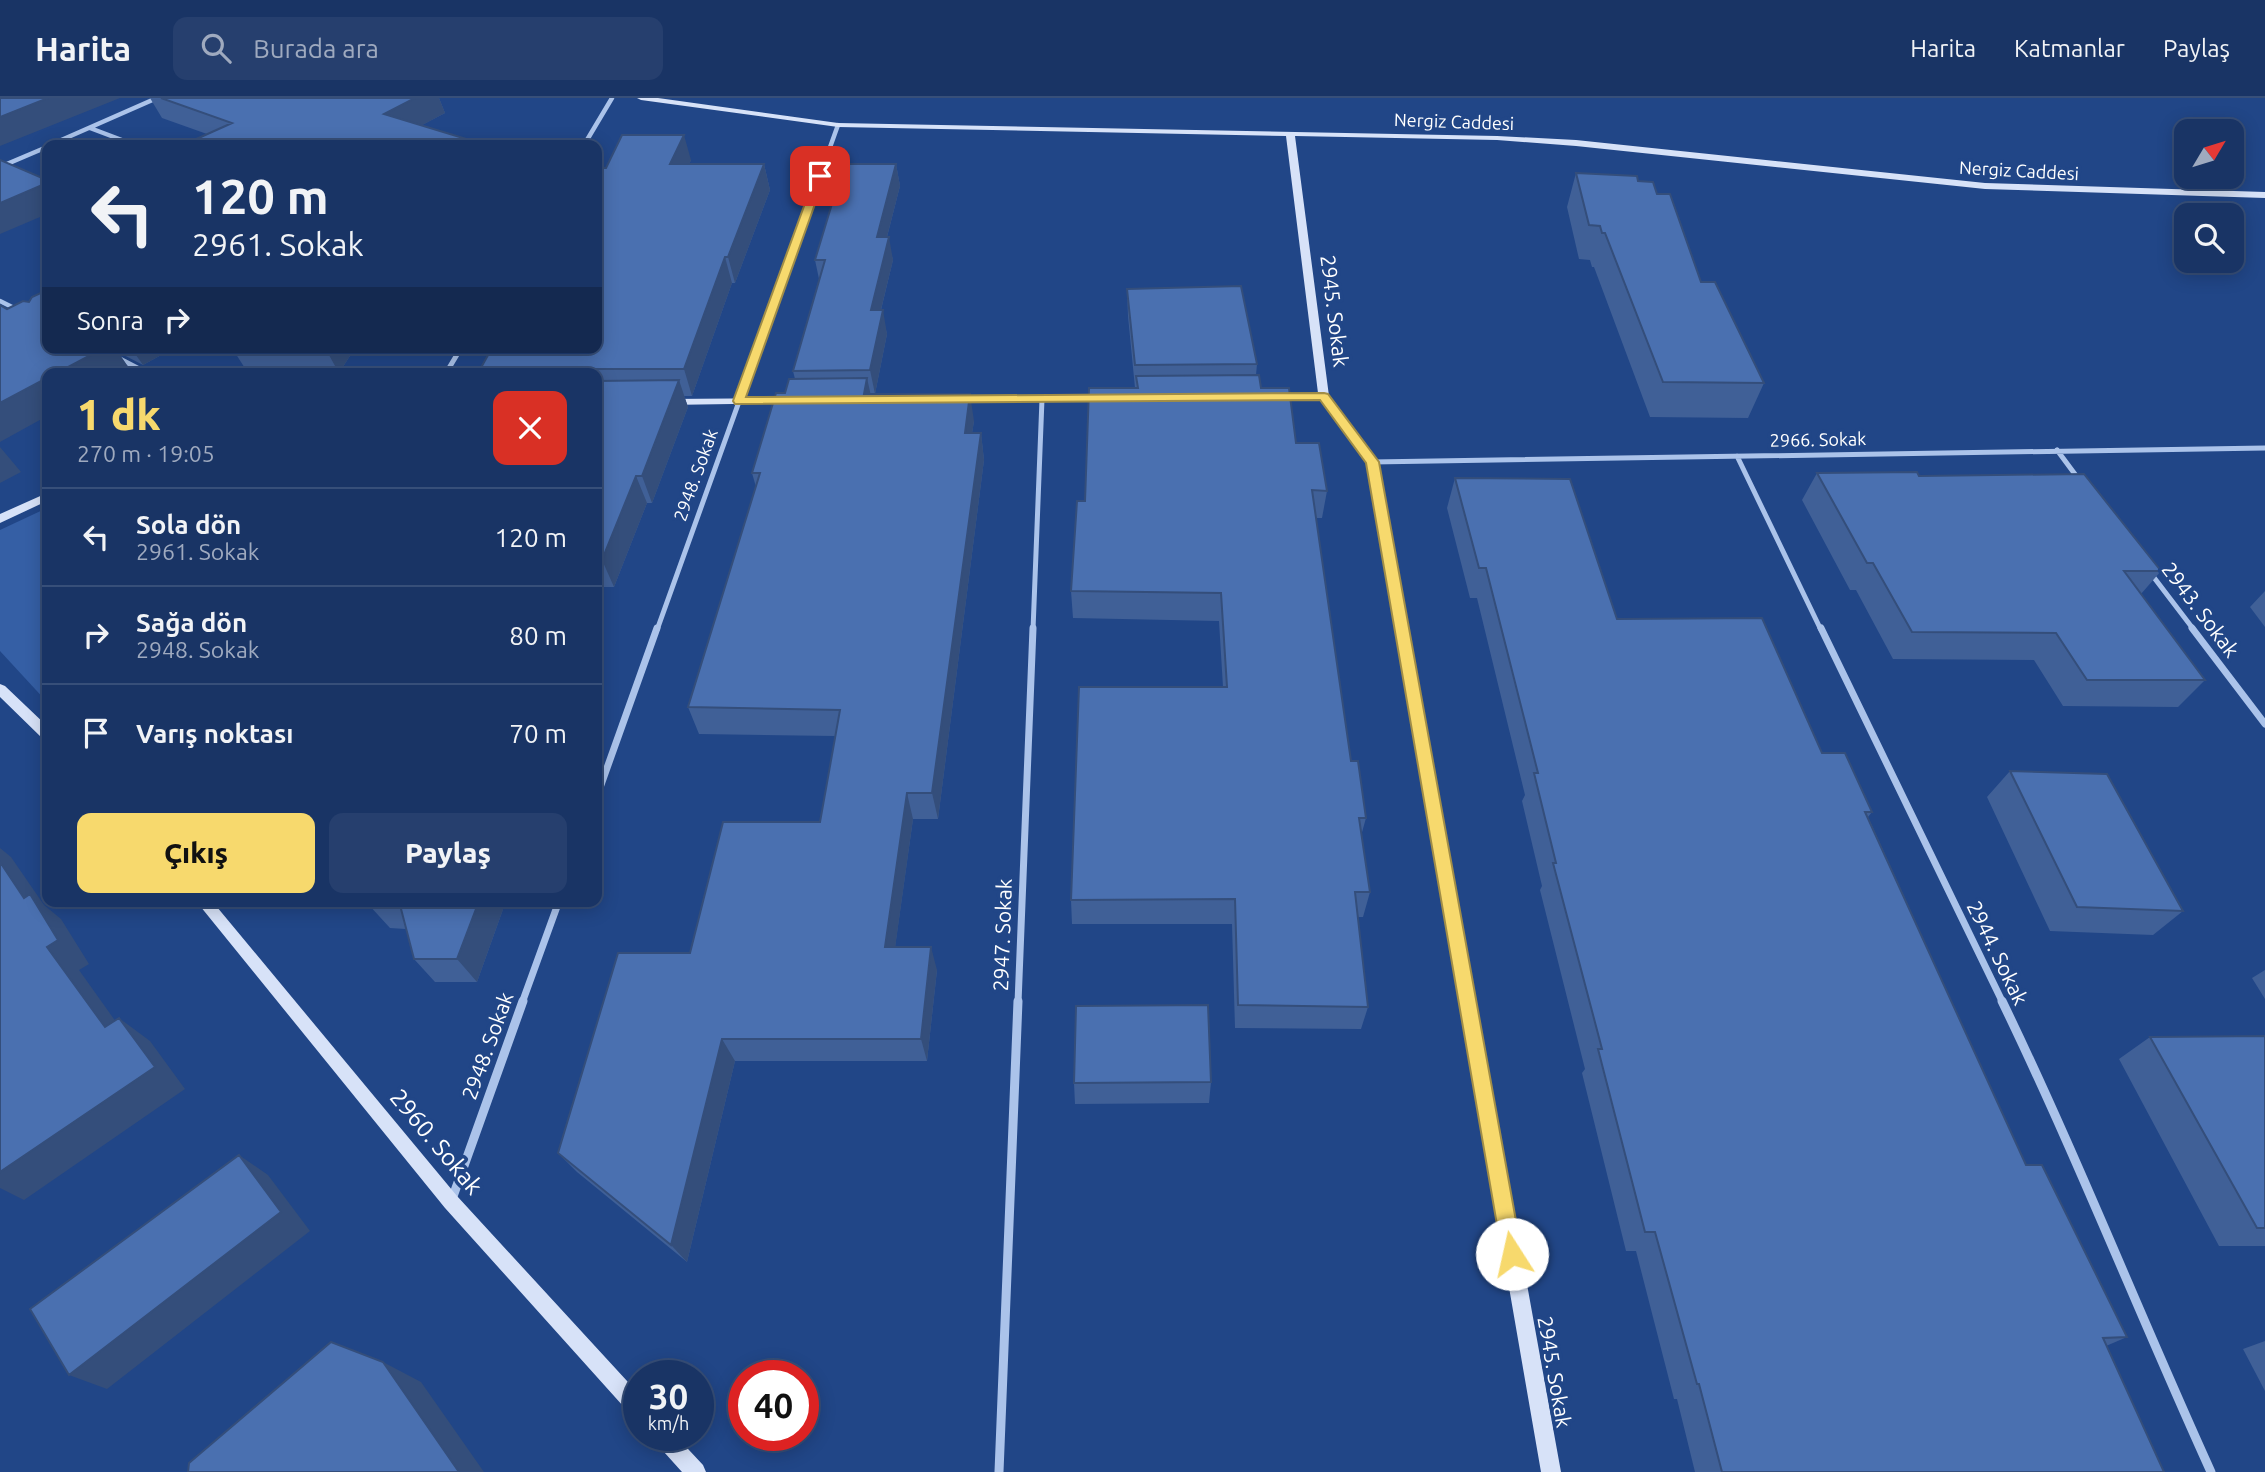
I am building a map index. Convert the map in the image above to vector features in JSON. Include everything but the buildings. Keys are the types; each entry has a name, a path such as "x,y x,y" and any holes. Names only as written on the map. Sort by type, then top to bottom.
{"street":[{"path":"63,140 156,98"},
{"path":"587,140 612,98"},
{"name":"Nergiz Caddesi","path":"641,98 838,125 1290,133 1576,143 1985,186 2265,195"},
{"name":"2948. Sokak","path":"602,782 838,125"},
{"path":"90,128 122,140"},
{"name":"2945. Sokak","path":"1290,133 1324,396 1372,462 1551,1472"},
{"path":"0,167 42,149"},
{"path":"0,301 24,312"},
{"path":"110,354 137,368"},
{"path":"1256,397 1324,396"},
{"path":"945,400 1122,398"},
{"name":"2947. Sokak","path":"999,1472 1042,399"},
{"path":"661,402 808,401"},
{"name":"2966. Sokak","path":"1372,462 2265,448"},
{"path":"2057,450 2082,483"},
{"name":"2944. Sokak","path":"1737,456 2054,1109 2157,1353 2211,1472"},
{"path":"0,519 42,499"},
{"name":"2943. Sokak","path":"2140,559 2265,724"},
{"path":"0,689 42,729"},
{"name":"2960. Sokak","path":"208,907 451,1202 623,1391"},
{"name":"2948. Sokak","path":"451,1202 557,907"},
{"path":"677,1451 696,1472"}],"shaded area":[{"path":"42,510 42,697 0,651 0,530"}],"route":[{"path":"820,176 739,401 1324,396 1372,462 1512,1254"}]}
